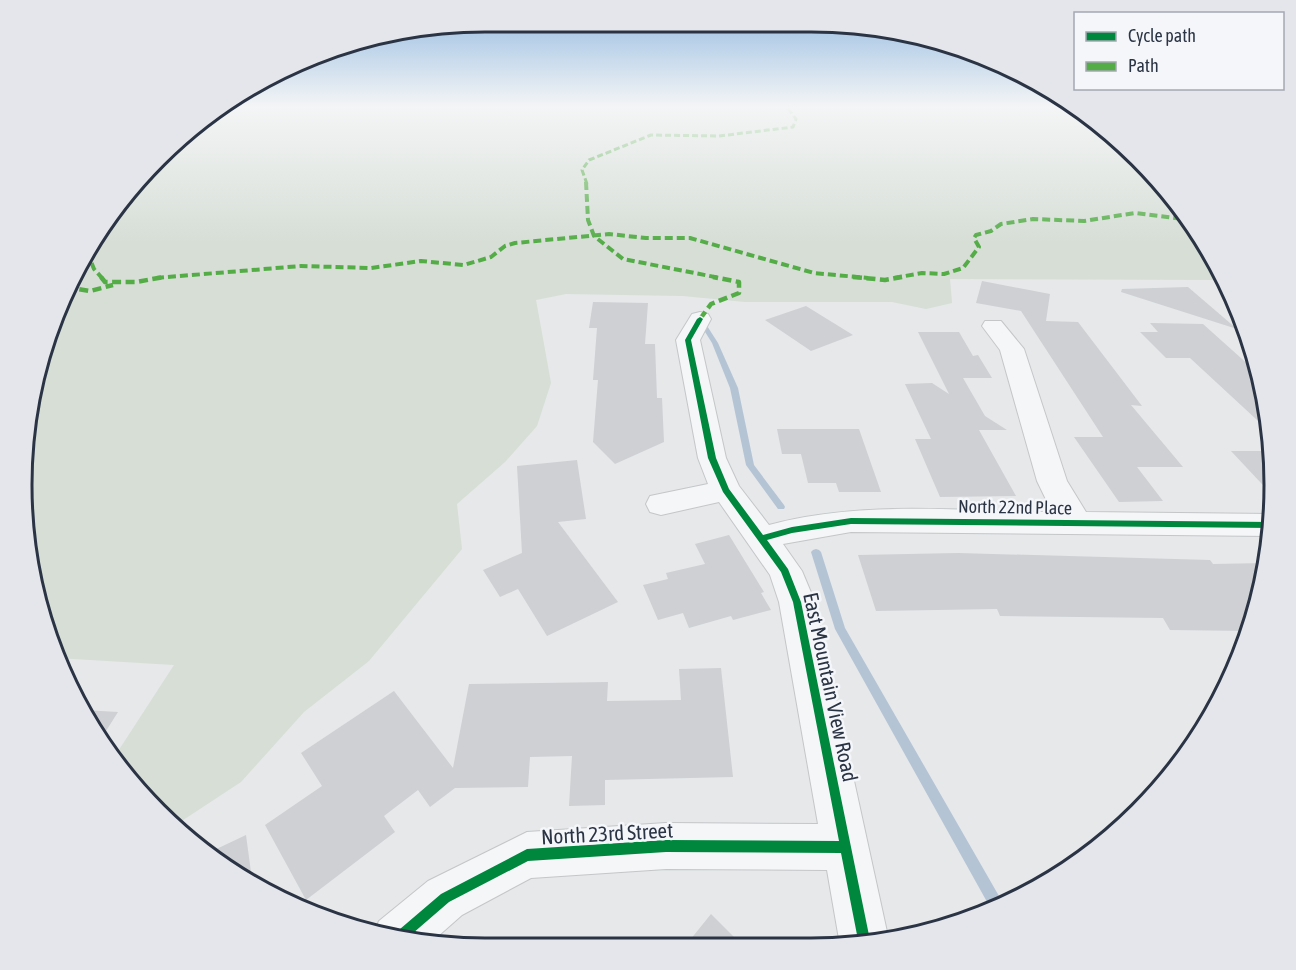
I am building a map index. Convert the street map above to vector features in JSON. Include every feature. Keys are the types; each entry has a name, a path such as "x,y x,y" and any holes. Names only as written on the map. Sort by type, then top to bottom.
{"street":[{"name":"East Mountain View Road","path":"700,319 688,340 712,459 726,490 785,571 797,602 863,936"},
{"path":"993,326 1012,349 1052,481 1059,498 1076,522"},
{"path":"661,504 726,490"},
{"name":"North 22nd Place","path":"761,539 792,530 851,521 1263,525"},
{"name":"North 23rd Street","path":"406,932 446,898 527,855 666,846 845,847"}],"shaded area":[{"path":"176,153 1120,153 1171,209 1216,280 950,279 952,303 926,309 892,302 745,302 683,296 566,294 536,300 551,383 537,426 505,462 457,504 462,549 369,661 304,712 241,782 181,821 144,784 118,751 174,665 66,659 47,602 35,544 32,515 32,455 40,397 47,368 66,311 78,284 92,258 125,209"}],"building":[{"path":"982,281 1050,294 1046,321 1078,322 1142,406 1131,405 1183,467 1137,467 1163,501 1119,502 1074,437 1103,437 1021,311 976,303"},
{"path":"1188,287 1236,329 1121,292 1122,289"},
{"path":"593,302 648,303 645,344 655,344 657,398 662,398 664,442 615,464 593,442 598,380 593,380 597,328 589,328"},
{"path":"806,306 853,335 811,351 765,320"},
{"path":"1150,323 1203,324 1248,364 1261,423 1190,358 1166,358 1140,332 1158,332"},
{"path":"918,332 959,332 973,356 978,355 992,378 963,378 985,416 1007,430 979,430 1016,496 940,497 915,439 931,439 905,384 932,383 949,394"},
{"path":"777,429 859,429 881,492 839,492 836,483 808,483 801,454 782,454"},
{"path":"1231,451 1264,451 1264,486"},
{"path":"577,460 586,519 558,522 618,602 547,636 518,589 500,597 483,570 522,553 517,466"},
{"path":"729,535 764,592 761,593 771,610 733,620 731,616 689,628 683,613 658,620 643,585 668,579 666,573 705,564 695,544"},
{"path":"958,553 1210,560 1213,564 1258,563 1240,631 1170,630 1163,618 1000,616 997,609 876,611 858,555"},
{"path":"721,668 733,777 605,780 605,805 569,806 572,756 530,757 528,787 455,788 430,807 418,790 384,816 395,832 306,900 265,825 322,786 301,753 394,691 453,768 469,684 608,682 607,701 681,700 679,669"},
{"path":"91,710 118,712 105,732"},
{"path":"246,835 251,874 233,862 215,850"},
{"path":"711,914 735,938 692,938"}],"waterway":[{"path":"700,319 715,343 734,388 750,465 781,507"},
{"path":"816,552 840,629 994,900"}],"marked path":[{"path":"606,153 589,160 582,170 588,188 588,220 594,236 623,259 739,282 739,293 711,304 700,319"},
{"path":"91,261 94,269 105,282 136,282 168,276 301,266 371,268 421,261 464,265 491,257 505,246 515,243 609,234 646,238 690,238 814,273 885,280 922,273 944,274 963,268 979,247 974,238 976,235 991,231 1001,224 1033,219 1084,221 1135,213 1178,218"},
{"path":"76,289 90,291 113,285"}],"cycle path":[{"path":"700,319 688,340 712,458 726,490 785,571 797,602 863,936"},
{"path":"761,539 792,530 851,521 1263,525"},
{"path":"406,932 445,898 527,855 666,846 845,847"}]}
